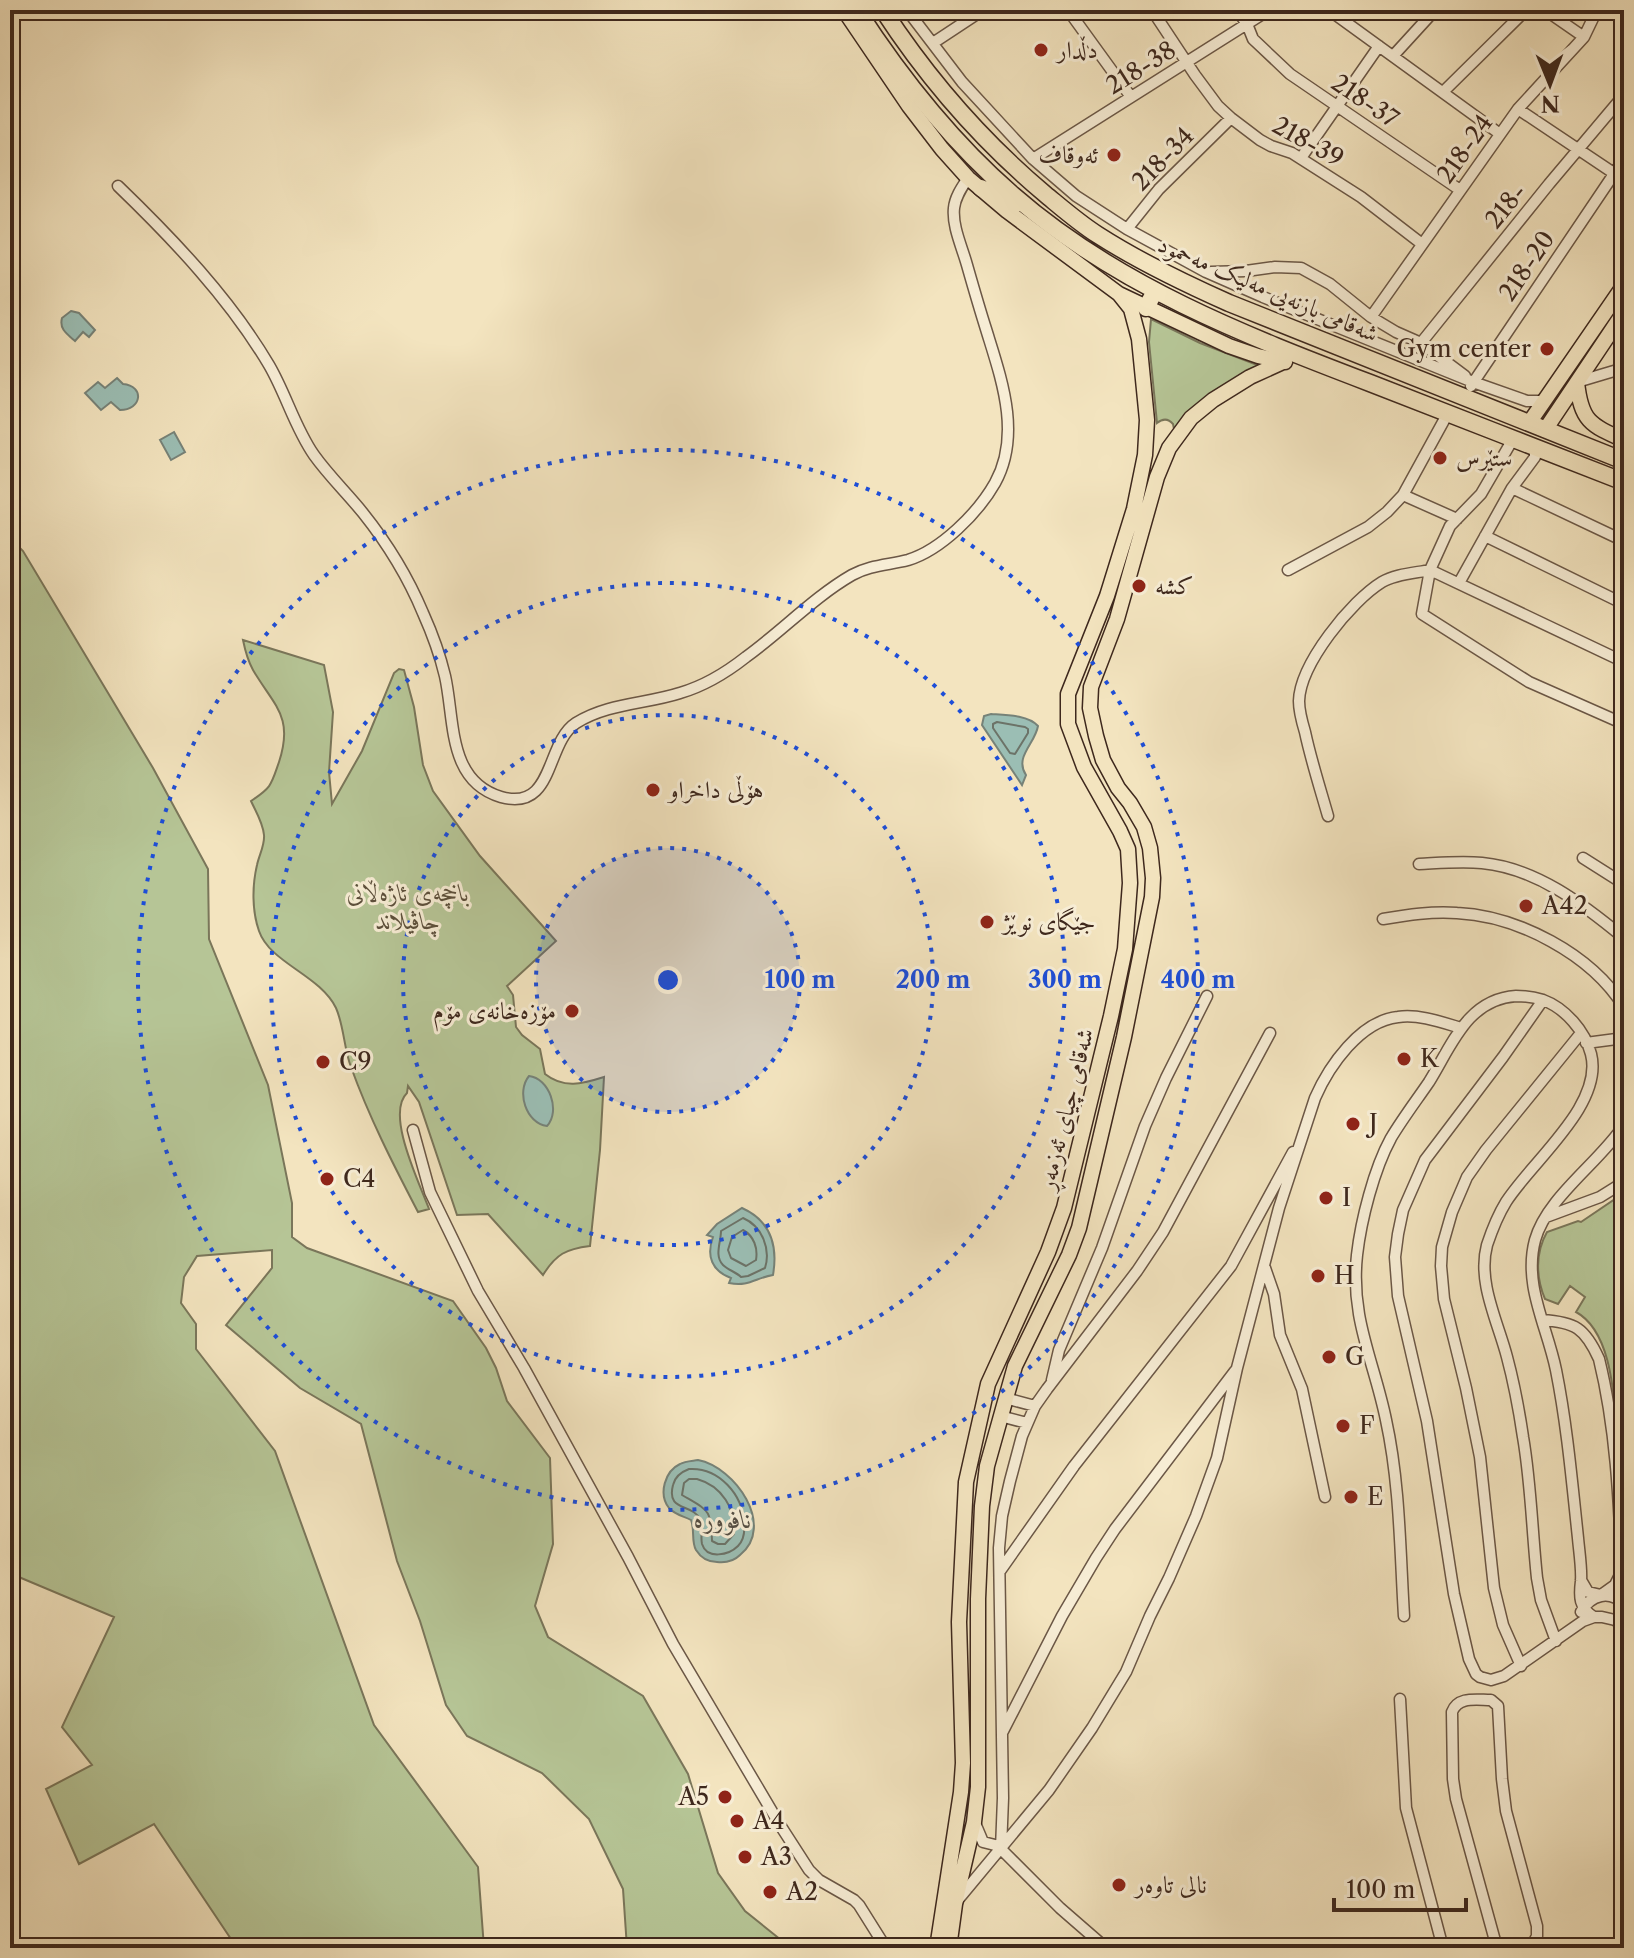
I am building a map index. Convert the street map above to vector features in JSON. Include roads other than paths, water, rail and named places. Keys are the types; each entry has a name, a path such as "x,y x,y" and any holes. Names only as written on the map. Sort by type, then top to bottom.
{"highway":[{"name":"شەقامی بازنەیی مەلیک مەحمود","path":"857,10 882,49 949,131 1013,195 1086,250 1155,291 1216,322 1624,482"},
{"name":"شەقامی بازنەیی مەلیک مەحمود","path":"883,10 933,79 985,138 1024,176 1095,234 1177,280 1229,303 1468,390 1529,423 1624,461"},
{"path":"974,183 1035,212"},
{"path":"1146,308 1155,291"}],"main road":[{"path":"844,10 942,149 974,183 1045,241 1119,294 1229,346 1283,362 1311,361"},
{"path":"1529,423 1624,285"},
{"name":"شەقامی چیای ئەزمەڕ","path":"949,1948 949,1903 963,1763 959,1622 969,1462 988,1384 1048,1252 1064,1208 1125,949 1130,883 1128,849 1084,767 1068,724 1068,694 1107,596 1144,467 1147,432 1144,379 1131,309 1119,294"},
{"path":"1545,430 1624,312"},
{"name":"شەقامی چیای ئەزمەڕ","path":"937,1948 974,1822 978,1787 977,1651 982,1506 987,1466 1015,1366 1079,1228 1124,1037 1152,897 1152,863 1147,835 1140,817 1118,788 1103,760 1094,728 1090,696 1094,676 1117,619 1157,477 1174,439 1191,418 1213,400 1250,377 1283,362"},
{"path":"1577,382 1581,410 1595,426 1624,440"},
{"path":"1147,432 1174,439"}],"street":[{"path":"907,10 962,82 1033,159 1076,196 1127,229 1206,272 1468,390 1527,401 1545,401"},
{"path":"933,43 983,10"},
{"path":"1068,10 1131,97"},
{"name":"218-39","path":"1152,10 1218,106 1231,118 1260,140 1301,158 1361,197 1422,244"},
{"path":"1237,10 1247,24"},
{"name":"218-38","path":"1033,159 1269,10"},
{"path":"1329,10 1500,134"},
{"path":"1393,56 1435,10"},
{"path":"1443,92 1526,10"},
{"path":"1545,10 1584,37"},
{"name":"218-24","path":"1371,317 1518,109 1584,37 1597,10"},
{"name":"218-37","path":"1247,24 1253,39 1290,74 1460,190"},
{"path":"1301,158 1379,46"},
{"name":"218-","path":"1421,343 1624,95"},
{"path":"1518,109 1624,180"},
{"name":"218-34","path":"1127,229 1159,189 1231,118"},
{"name":"218-20","path":"1468,390 1624,159"},
{"path":"118,186 175,243 252,339 279,384 311,451 382,538 425,617 445,678 457,751 464,770 489,792 516,799 533,793 541,786 562,738 576,723 605,710 681,693 725,672 848,577 867,568 916,557 934,547 962,524 989,492 1004,460 1008,422 998,366 954,215 955,201 974,183"},
{"path":"1206,272 1301,268 1330,284 1371,317 1421,343 1468,390"},
{"path":"1577,382 1624,368"},
{"path":"1288,570 1368,527 1387,512 1403,495 1448,413"},
{"path":"1608,433 1624,426"},
{"path":"1513,439 1481,494 1450,526 1430,570 1422,614 1529,682 1624,724"},
{"path":"1459,583 1512,488 1535,457 1535,447"},
{"path":"1512,488 1624,541"},
{"path":"1403,495 1457,519"},
{"path":"1485,536 1624,604"},
{"path":"1328,816 1302,719 1299,702 1303,679 1323,643 1360,599 1384,581 1430,570 1624,662"},
{"path":"1583,858 1624,884"},
{"path":"1419,864 1460,861 1503,866 1568,896 1624,938"},
{"path":"1383,919 1457,913 1505,921 1549,940 1569,953 1610,987 1624,1007"},
{"path":"1052,1382 1059,1350 1099,1258 1145,1126 1207,996"},
{"path":"1404,1616 1391,1446 1359,1320 1357,1256 1367,1206 1389,1142 1461,1028 1480,1009 1497,999 1522,996 1543,1000 1564,1012 1584,1038 1590,1051 1593,1072 1588,1095 1574,1116 1505,1203 1486,1252 1489,1296 1515,1392 1524,1441 1537,1578 1541,1600 1556,1641"},
{"path":"1543,1000 1425,1160 1403,1210 1398,1234 1395,1257 1398,1296 1422,1397 1454,1594 1469,1659 1476,1674 1491,1680 1504,1676 1583,1621 1598,1617"},
{"path":"949,1903 1001,1849 1049,1790 1092,1728 1126,1672 1169,1578 1217,1458 1279,1208 1315,1098 1332,1065 1358,1037 1379,1021 1413,1017 1461,1028"},
{"path":"1001,1849 999,1572 1002,1516 1018,1449 1035,1406 1157,1242 1270,1033"},
{"path":"1521,1666 1503,1625 1494,1588 1480,1457 1444,1299 1442,1247 1467,1177 1486,1150 1584,1038 1624,1038"},
{"path":"1581,1580 1592,1595 1615,1597 1624,1603 1620,1623 1598,1617 1583,1607 1579,1594 1578,1540 1563,1412 1556,1369 1534,1292 1531,1270 1535,1239 1551,1209 1624,1125"},
{"path":"413,1130 430,1192 478,1291 524,1368 673,1644 809,1870 819,1880 859,1905 886,1948"},
{"path":"999,1572 1074,1466 1231,1266 1303,1135"},
{"path":"1546,1217 1600,1197 1624,1182"},
{"path":"1264,1265 1274,1294 1280,1335 1302,1389 1325,1497"},
{"path":"1542,1320 1572,1324 1587,1337 1599,1359 1615,1457 1623,1573 1615,1585 1583,1607 1574,1628"},
{"path":"1001,1735 1062,1616 1096,1558 1237,1368"},
{"path":"1005,1398 1035,1406"},
{"path":"1000,1416 1027,1423"},
{"path":"1598,1617 1601,1595"},
{"path":"1400,1699 1406,1808 1443,1948"},
{"path":"1497,1948 1454,1789 1452,1712 1454,1705 1464,1700 1491,1700 1498,1706 1506,1811 1537,1926 1537,1936 1531,1948"},
{"path":"986,1844 995,1839 1002,1818"},
{"path":"974,1822 979,1837 986,1844 1001,1849 1060,1908 1106,1948"}],"water":[{"path":"71,311 79,313 95,330 89,337 83,332 75,341 64,331 62,318"},
{"path":"117,378 135,389 138,393 136,402 120,410 111,402 101,410 85,393 98,382 105,388"},
{"path":"174,432 185,452 171,460 160,440"},
{"path":"984,716 1023,718 1038,726 1022,762 1026,775 1022,785 982,725"},
{"path":"529,1076 542,1083 551,1096 553,1112 547,1126 534,1119 525,1106 523,1090"},
{"path":"742,1208 766,1227 773,1244 774,1264 773,1275 736,1284 729,1283 731,1278 712,1262 710,1250 713,1237 707,1235 717,1224"},
{"name":"نافوورە","path":"698,1460 712,1465 737,1485 752,1514 754,1529 750,1543 730,1561 711,1561 700,1555 695,1547 691,1520 669,1508 664,1496 670,1472 682,1463"}],"place":[{"name":"دڵدار","path":"1041,50"},
{"name":"ئەوقاف","path":"1114,155"},
{"name":"Gym center","path":"1547,349"},
{"name":"ستێرس","path":"1440,458"},
{"name":"كشه","path":"1139,586"},
{"name":"هۆڵی داخراو","path":"653,790"},
{"name":"A42","path":"1526,906"},
{"name":"جێگای نوێژ","path":"987,922"},
{"name":"مۆزەخانەی مۆم","path":"572,1011"},
{"name":"K","path":"1404,1059"},
{"name":"C9","path":"323,1062"},
{"name":"J","path":"1353,1124"},
{"name":"C4","path":"327,1179"},
{"name":"I","path":"1326,1198"},
{"name":"H","path":"1318,1276"},
{"name":"G","path":"1329,1357"},
{"name":"F","path":"1343,1426"},
{"name":"E","path":"1351,1497"},
{"name":"A5","path":"725,1797"},
{"name":"A4","path":"737,1821"},
{"name":"A3","path":"745,1857"},
{"name":"نالی تاوەر","path":"1119,1885"},
{"name":"A2","path":"770,1892"}],"park label":[{"name":"باخچەی ئاژەڵانی چاڤیلاند","path":"408,907"}]}
